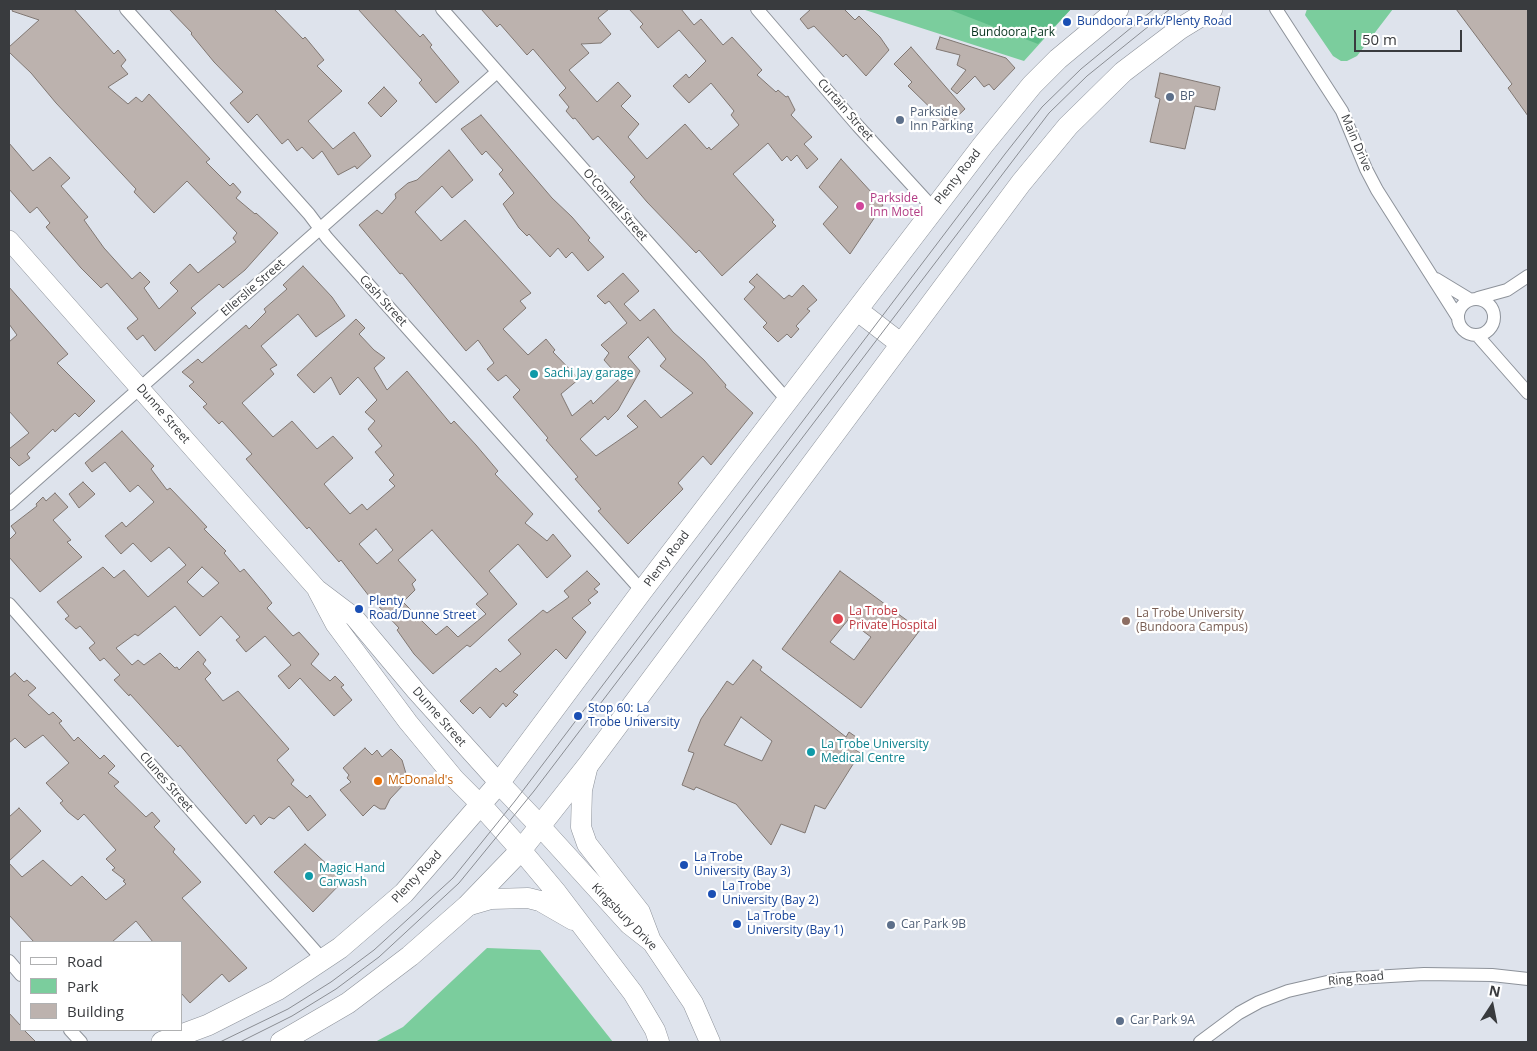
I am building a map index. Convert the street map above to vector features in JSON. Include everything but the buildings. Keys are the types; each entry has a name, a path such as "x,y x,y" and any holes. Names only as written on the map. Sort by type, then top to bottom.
{"highway":[{"name":"Plenty Road","path":"162,1042 208,1024 277,990 324,960 404,892 499,783 642,591 934,208 1032,85 1070,48 1118,9"},
{"path":"280,1042 348,1003 410,956 467,906 521,850 588,765 1021,183 1068,126 1123,72 1181,28 1212,9"},
{"path":"857,310 901,344"},
{"path":"499,783 540,826"},
{"path":"481,805 521,850"}],"main road":[{"name":"Dunne Street","path":"9,240 140,386 317,589 354,617 416,691 499,783"},
{"name":"Dunne Street","path":"317,589 335,624 386,694 448,771 481,805"},
{"path":"386,694 391,661"},
{"path":"416,691 422,719 455,764 454,768 448,771"},
{"path":"588,765 582,790 581,827 587,844 640,912 652,942"},
{"name":"Kingsbury Drive","path":"540,826 629,924 652,942 693,1003 710,1042"},
{"path":"521,850 533,862 633,993 655,1030 659,1042"},
{"path":"467,906 491,899 528,898 540,901 581,925"}],"street":[{"name":"Cash Street","path":"126,9 642,591"},
{"name":"O'Connell Street","path":"442,9 788,401"},
{"name":"Curtain Street","path":"757,9 858,126 934,208"},
{"name":"Main Drive","path":"1276,9 1342,111 1366,169 1377,190 1457,316"},
{"name":"Ellerslie Street","path":"9,504 140,386 497,72"},
{"path":"1507,290 1487,331 1477,335 1466,333 1461,328 1457,316 1462,304 1507,290 1528,276"},
{"name":"Main Drive","path":"1434,278 1474,299"},
{"path":"1474,299 1488,302 1494,318 1498,356"},
{"path":"1477,335 1498,356 1528,393"},
{"name":"Clunes Street","path":"9,604 324,960"},
{"path":"9,960 20,974"},
{"name":"Ring Road","path":"1200,1042 1239,1013 1259,1002 1288,991 1340,979 1424,974 1492,975 1528,979"},
{"path":"71,1031 81,1042"}],"green space":[{"name":"Bundoora Park","path":"862,9 1071,9 1024,61"},
{"path":"948,9 1071,9 1038,44"},
{"path":"1307,9 1393,9 1357,56 1347,61 1341,61 1333,56 1305,15"},
{"path":"487,948 540,950 613,1042 375,1042 403,1027"}],"tram line":[{"path":"220,1042 288,1009 331,982 374,950 453,878 515,801 1042,107 1081,69 1154,9"},
{"path":"240,1042 292,1016 336,989 379,957 459,883 534,791 1049,113 1087,76 1170,9"}],"place":[{"name":"Bundoora Park/Plenty Road","path":"1067,22"},
{"name":"BP","path":"1170,97"},
{"name":"Parkside Inn Parking","path":"900,120"},
{"name":"Parkside Inn Motel","path":"860,206"},
{"name":"Sachi Jay garage","path":"534,374"},
{"name":"Plenty Road/Dunne Street","path":"359,609"},
{"name":"La Trobe Private Hospital","path":"838,619"},
{"name":"La Trobe University (Bundoora Campus)","path":"1126,621"},
{"name":"Stop 60: La Trobe University","path":"578,716"},
{"name":"La Trobe University Medical Centre","path":"811,752"},
{"name":"McDonald's","path":"378,781"},
{"name":"La Trobe University (Bay 3)","path":"684,865"},
{"name":"Magic Hand Carwash","path":"309,876"},
{"name":"La Trobe University (Bay 2)","path":"712,894"},
{"name":"La Trobe University (Bay 1)","path":"737,924"},
{"name":"Car Park 9B","path":"891,925"},
{"name":"Car Park 9A","path":"1120,1021"}]}
